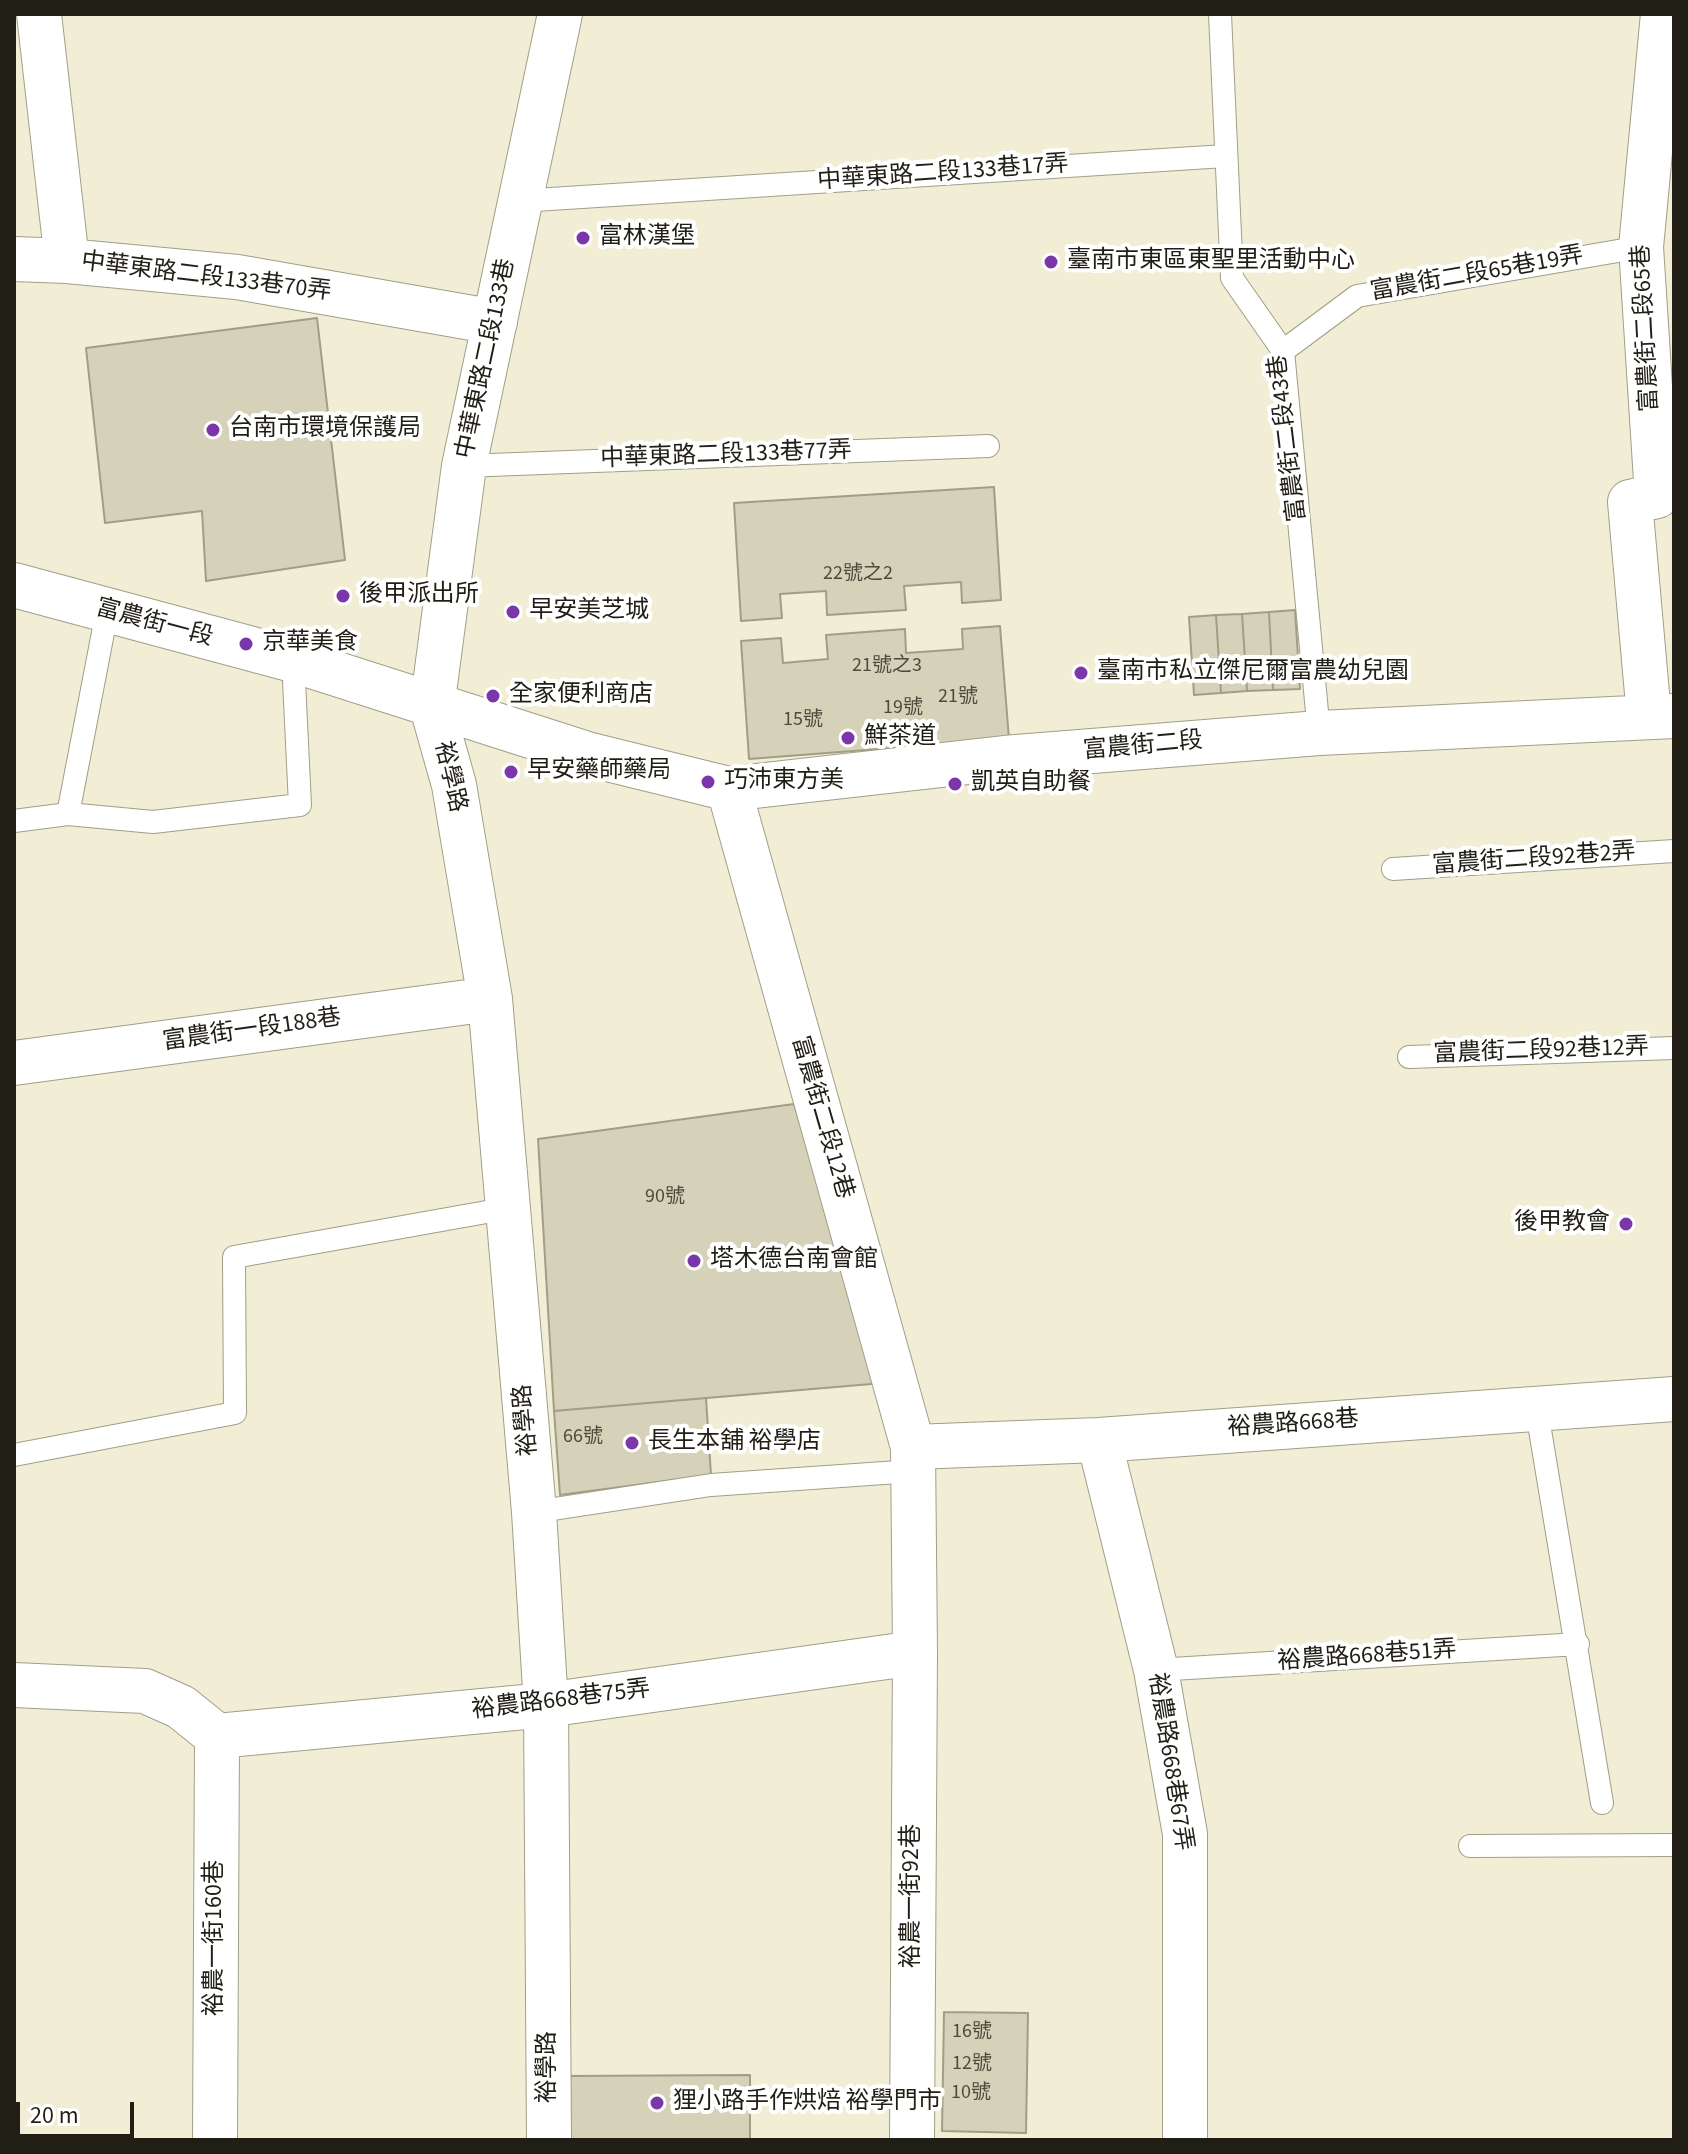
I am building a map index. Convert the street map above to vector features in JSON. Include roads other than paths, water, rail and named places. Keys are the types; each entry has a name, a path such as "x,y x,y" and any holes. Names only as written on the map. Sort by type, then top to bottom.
{"street":[{"name":"中華東路二段133巷70弄","path":"39,14 67,261 237,277 495,322"},
{"name":"中華東路二段133巷","path":"432,707 464,466 560,14"},
{"name":"富農街二段65巷","path":"1662,716 1630,502 1657,496 1641,247 1663,14"},
{"path":"14,259 67,261"},
{"name":"富農街一段","path":"14,585 293,660 432,707"},
{"name":"富農街二段","path":"432,707 587,754 729,789 1004,758 1319,733 1662,716"},
{"name":"裕學路","path":"432,707 454,785 490,999 534,1512 546,1705 549,2140"},
{"name":"富農街二段12巷","path":"729,789 913,1459"},
{"name":"富農街一段188巷","path":"14,1063 490,999"},
{"name":"裕農路668巷","path":"913,1459 1099,1440 1536,1406 1674,1399"},
{"name":"裕農路668巷67弄","path":"1099,1440 1156,1670 1185,1834 1185,2140"},
{"path":"913,1459 915,1653"},
{"name":"裕農路668巷75弄","path":"217,1736 546,1705 915,1653"},
{"name":"裕農一街92巷","path":"912,2140 915,1653"},
{"path":"14,1685 145,1691 181,1707 217,1736"},
{"name":"裕農一街160巷","path":"215,2140 217,1736"}],"lane":[{"path":"1220,14 1225,156"},
{"name":"中華東路二段133巷17弄","path":"519,201 1225,156"},
{"name":"富農街二段43巷","path":"1225,156 1232,278 1283,351 1319,733"},
{"name":"富農街二段65巷19弄","path":"1283,351 1357,296 1641,247"},
{"name":"中華東路二段133巷77弄","path":"464,466 988,446"},
{"path":"68,814 107,612"},
{"path":"14,821 68,814 153,822 300,805 293,660"},
{"name":"富農街二段92巷2弄","path":"1393,869 1674,851"},
{"name":"富農街二段92巷12弄","path":"1409,1057 1674,1048"},
{"path":"14,1455 235,1413 234,1257 509,1208"},
{"path":"1536,1406 1578,1644 1602,1803"},
{"path":"534,1512 913,1459"},
{"name":"裕農路668巷51弄","path":"1156,1670 1578,1644"},
{"path":"1470,1846 1674,1845"}],"place":[{"name":"富林漢堡","path":"583,238"},
{"name":"臺南市東區東聖里活動中心","path":"1051,262"},
{"name":"台南市環境保護局","path":"213,430"},
{"name":"後甲派出所","path":"343,596"},
{"name":"早安美芝城","path":"513,612"},
{"name":"京華美食","path":"246,644"},
{"name":"臺南市私立傑尼爾富農幼兒園","path":"1081,673"},
{"name":"全家便利商店","path":"493,696"},
{"name":"鮮茶道","path":"848,738"},
{"name":"早安藥師藥局","path":"511,772"},
{"name":"巧沛東方美","path":"708,782"},
{"name":"凱英自助餐","path":"955,784"},
{"name":"後甲教會","path":"1626,1224"},
{"name":"塔木德台南會館","path":"694,1261"},
{"name":"長生本舖 裕學店","path":"632,1443"},
{"name":"狸小路手作烘焙 裕學門市","path":"657,2103"}]}
